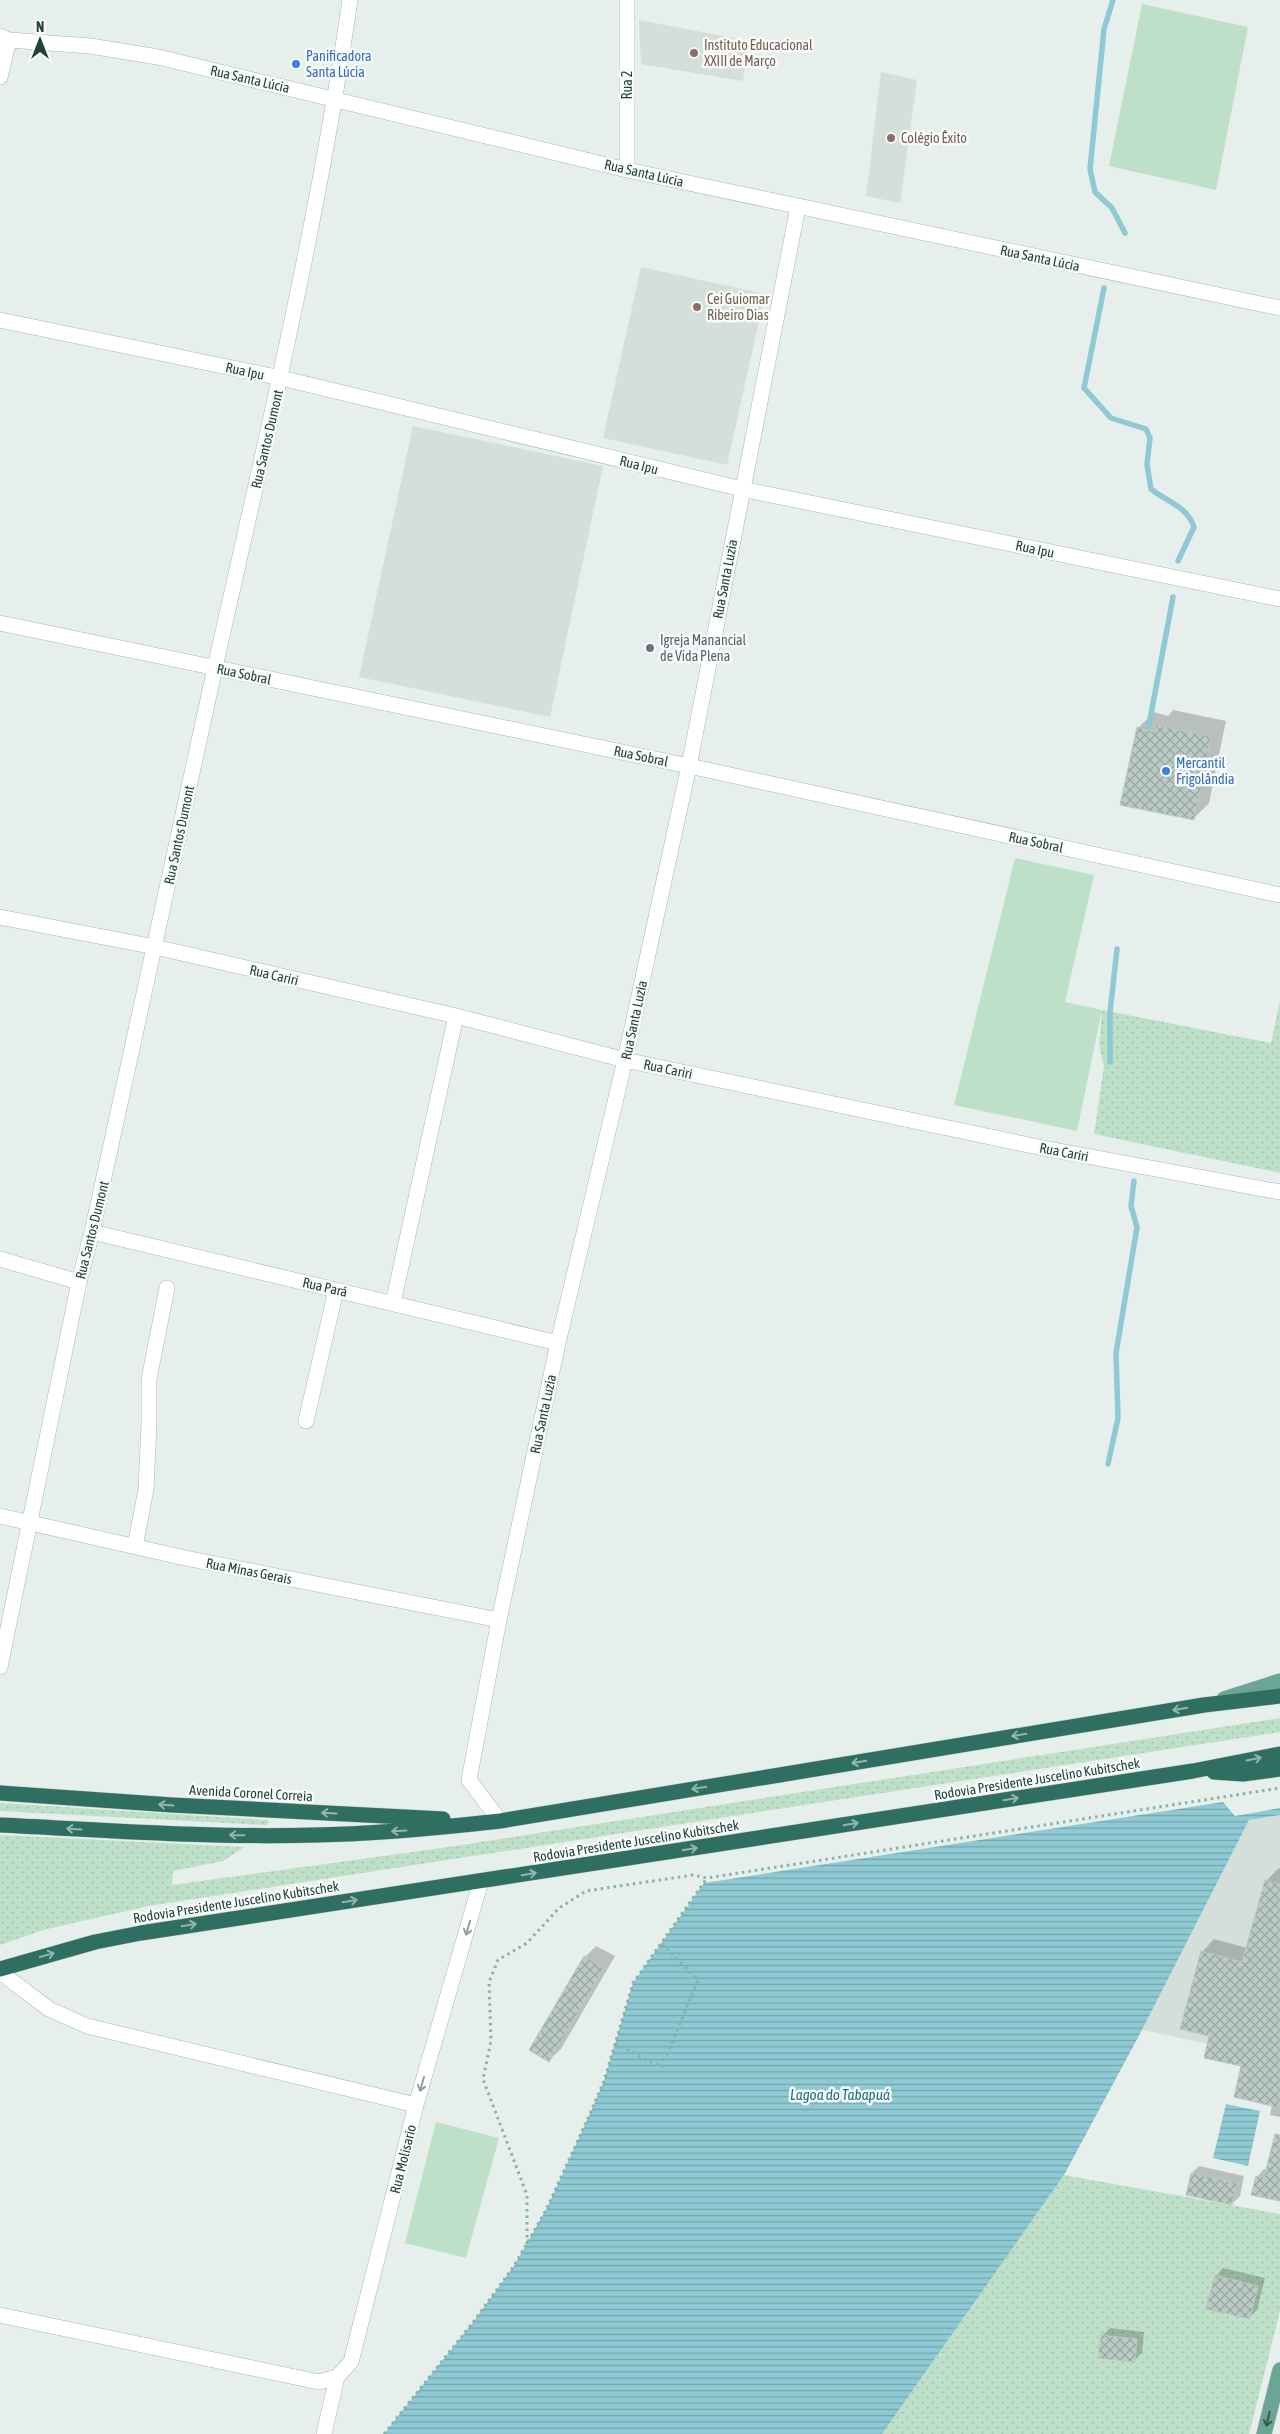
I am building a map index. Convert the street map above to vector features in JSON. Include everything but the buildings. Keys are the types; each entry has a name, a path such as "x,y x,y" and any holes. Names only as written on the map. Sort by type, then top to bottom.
{"highway":[{"path":"0,1825 162,1833 314,1835 408,1831 500,1821 1204,1705 1280,1696"},
{"name":"Rodovia Presidente Juscelino Kubitschek","path":"0,1970 86,1944 141,1933 1193,1771 1280,1754"},
{"path":"1193,1771 1242,1774 1280,1769"},
{"name":"Avenida Coronel Correia","path":"0,1793 172,1805 500,1821"}],"main road":[{"path":"1204,1705 1280,1681"},
{"path":"1264,2434 1280,2370"}],"street":[{"name":"Rua Santos Dumont","path":"0,1667 79,1282 92,1232 155,948 214,668 280,378 336,98 350,0"},
{"name":"Rua 2","path":"627,0 627,170"},
{"name":"Rua Santa Lúcia","path":"5,38 90,46 158,57 336,98 627,170 1280,308"},
{"path":"0,77 5,38"},
{"name":"Rua Santa Luzia","path":"500,1821 469,1780 499,1620 558,1343 625,1060 689,766 798,206"},
{"name":"Rua Ipu","path":"0,320 280,378 742,489 1280,599"},
{"name":"Rua Sobral","path":"0,623 689,766 1280,895"},
{"name":"Rua Cariri","path":"0,917 155,948 456,1016 625,1060 1043,1148 1280,1192"},
{"path":"393,1303 456,1016"},
{"name":"Rua Pará","path":"92,1232 558,1343"},
{"path":"0,1260 79,1282"},
{"path":"135,1546 146,1489 150,1372 167,1288"},
{"path":"306,1421 336,1290"},
{"name":"Rua Minas Gerais","path":"0,1516 135,1546 499,1620"},
{"name":"Rua Molisario","path":"324,2434 338,2377 351,2362 416,2105 481,1881"},
{"path":"0,1970 49,2009 87,2026 416,2105"},
{"path":"0,2315 319,2382 338,2377"}],"path":[{"path":"527,2244 527,2195 483,2079 491,2041 489,1982 498,1960 526,1943 559,1908 586,1891 693,1875 707,1878 1280,1788"},
{"path":"384,2434 474,2321 514,2266 527,2244 573,2154 604,2081 633,1983 707,1878"},
{"path":"615,2044 662,2067 698,1980 661,1943"}],"shaded area":[{"name":"Instituto Educacional XXIII de Março","path":"639,20 749,41 743,81 641,64"},
{"name":"Colégio Êxito","path":"881,72 917,80 900,203 866,196"},
{"path":"641,267 765,294 727,465 603,438"},
{"path":"413,426 603,466 550,717 359,677"},
{"path":"1280,1815 1280,2059 1142,2030 1249,1820"}],"green space":[{"path":"1142,4 1248,27 1216,190 1109,166"},
{"path":"1015,858 1094,875 1065,1002 1102,1010 1077,1131 954,1105"},
{"path":"1280,1001 1280,1173 1094,1134 1104,1066 1099,1046 1102,1010 1271,1043"},
{"path":"1280,1718 1280,1732 148,1906 43,1930 0,1945 0,1835 244,1847 223,1861 173,1871 172,1885 442,1848"},
{"path":"0,1803 267,1820 269,1822 266,1825 0,1811"},
{"path":"436,2122 499,2138 466,2258 405,2243"},
{"path":"1064,2175 1280,2214 1280,2311 1249,2434 882,2434"}],"water":[{"name":"Lagoa do Tabapuá","path":"1223,1802 1235,1816 1280,1808 1280,1815 1249,1820 1142,2030 1064,2175 882,2434 384,2434 474,2321 514,2266 546,2210 604,2081 633,1983 704,1883"},
{"path":"1226,2104 1260,2111 1248,2166 1213,2158"}],"waterway":[{"path":"1113,0 1104,29 1090,169 1095,192 1112,208 1125,233"},
{"path":"1104,288 1084,388 1111,418 1146,429 1150,438 1147,464 1151,489 1182,509 1194,527 1178,561"},
{"path":"1148,730 1173,597"},
{"path":"1110,1062 1110,1012 1117,949"},
{"path":"1108,1464 1118,1418 1116,1353 1137,1227 1131,1206 1134,1181"}],"place":[{"name":"Instituto Educacional XXIII de Março","path":"694,53"},
{"name":"Panificadora Santa Lúcia","path":"296,64"},
{"name":"Colégio Êxito","path":"891,138"},
{"name":"Cei Guiomar Ribeiro Dias","path":"697,307"},
{"name":"Igreja Manancial de Vida Plena","path":"650,648"},
{"name":"Mercantil Frigolândia","path":"1166,771"}]}
